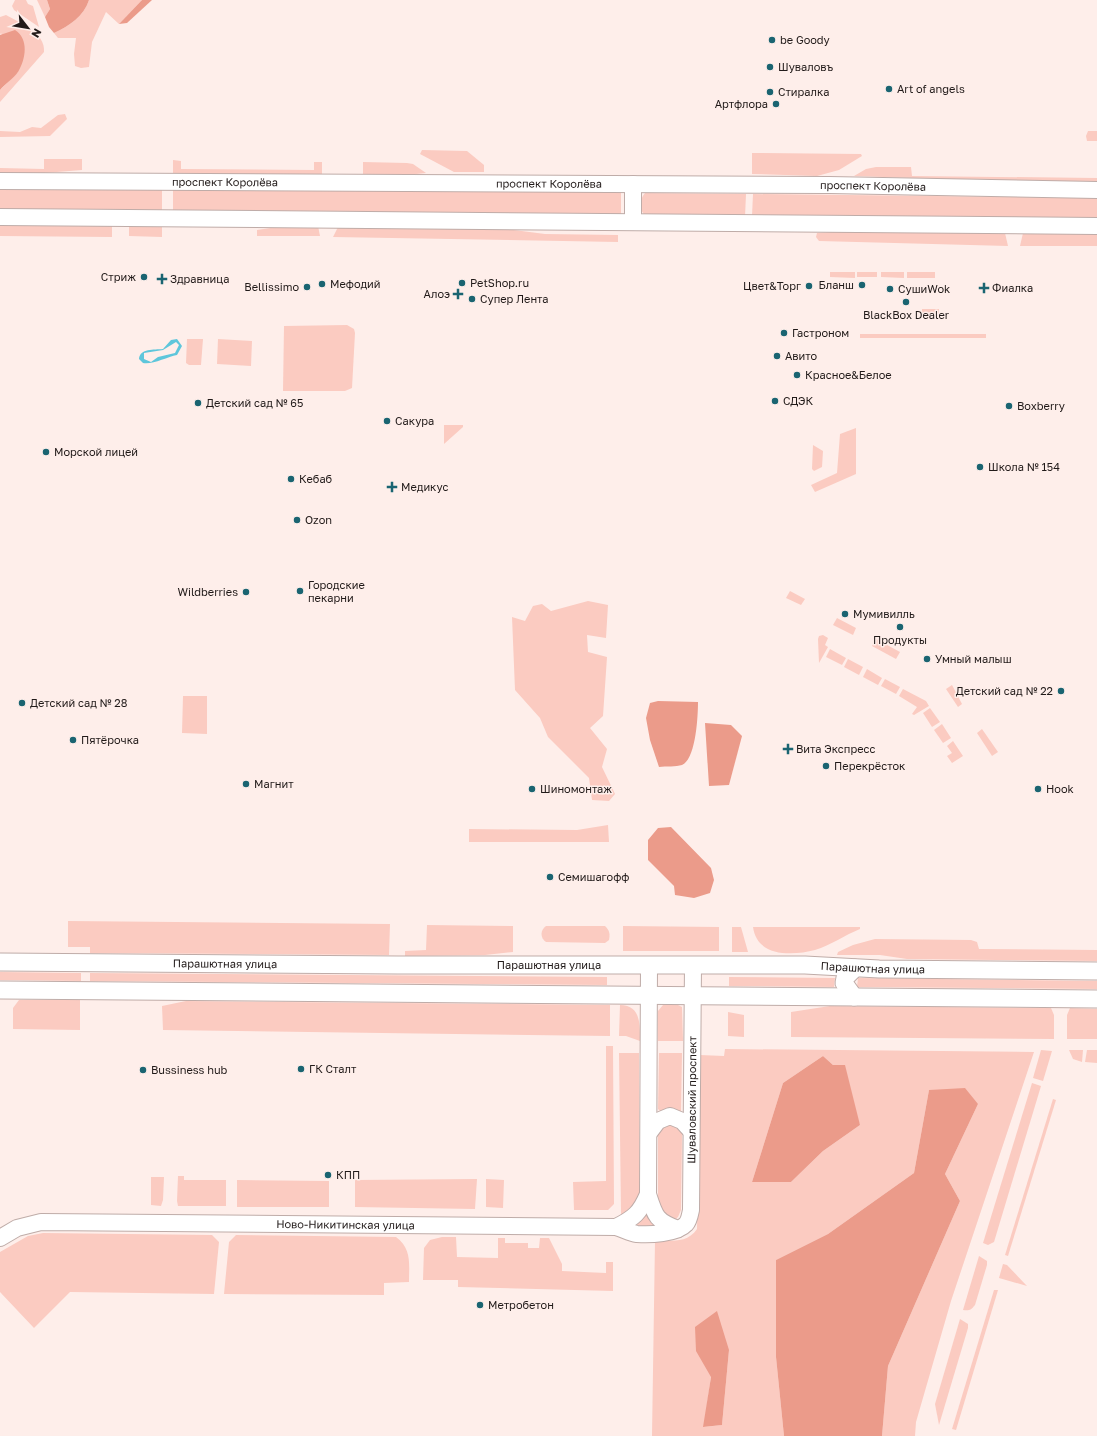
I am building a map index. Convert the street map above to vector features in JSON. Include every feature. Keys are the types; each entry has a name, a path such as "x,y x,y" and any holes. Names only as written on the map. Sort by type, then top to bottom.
{"main road":[{"name":"Парашютная улица","path":"0,962 649,966 805,965 855,968 1097,971"},
{"path":"854,997 845,987 844,983 845,978 855,968"},
{"path":"0,990 649,996 1097,998"}],"street":[{"name":"проспект Королёва","path":"0,181 829,185 1097,190"},
{"path":"633,184 633,222"},
{"path":"0,217 1097,226"},
{"path":"649,966 648,1194 656,1217 666,1225 678,1229"},
{"name":"Шуваловский проспект","path":"678,1229 685,1225 691,1210 693,966"},
{"path":"648,1133 658,1121 670,1116 682,1121 691,1131"},
{"path":"616,1227 631,1219 639,1212 648,1194"},
{"name":"Ново-Никитинская улица","path":"0,1238 17,1228 41,1222 616,1227 636,1234 663,1233 678,1229"}],"shaded area":[{"path":"15,0 26,0 28,4 33,6 39,27 14,10 12,6"},
{"path":"37,0 47,0 50,9 45,17"},
{"path":"47,0 89,0 80,16 54,33 49,27 45,17 50,9"},
{"path":"89,0 142,0 119,24 106,12 92,42 89,67 81,68 75,66 74,54 76,38 58,38 54,33 80,16"},
{"path":"142,0 152,0 127,23 119,24"},
{"path":"6,15 25,25 37,34 44,45 44,52 0,102 0,90 18,72 1,33 0,35 0,17"},
{"path":"15,30 19,34 24,44 25,50 23,61 18,72 0,90 0,35"},
{"path":"65,114 67,119 50,136 0,137 0,131 20,132 32,127 41,128 58,115"},
{"path":"1088,131 1097,131 1097,141 1087,141 1086,136"},
{"path":"422,150 467,151 484,165 484,172 454,172 420,154"},
{"path":"752,153 861,154 862,156 839,170 817,176 752,174"},
{"path":"44,159 82,159 82,170 0,174 0,168 44,169"},
{"path":"173,160 181,161 181,169 314,170 314,162 322,162 322,177 173,175"},
{"path":"363,162 413,164 426,173 388,177 363,177"},
{"path":"876,167 911,167 912,176 1097,178 1097,184 854,176 866,169"},
{"path":"0,187 162,188 162,211 0,210"},
{"path":"173,188 621,192 621,215 173,211"},
{"path":"645,193 746,194 745,217 646,216 643,214 640,205"},
{"path":"753,194 1097,198 1097,220 752,216"},
{"path":"5,224 112,225 112,237 0,236 0,226"},
{"path":"129,225 162,226 162,237 129,236"},
{"path":"284,226 318,226 320,236 257,236 257,230"},
{"path":"338,227 507,229 545,234 618,235 618,242 333,237"},
{"path":"846,231 1005,233 1008,246 819,241 816,237 817,233"},
{"path":"1023,233 1097,234 1097,246 1020,246"},
{"path":"830,272 855,272 855,278 830,277"},
{"path":"857,272 877,272 877,277 857,277"},
{"path":"881,272 904,272 904,278 881,277"},
{"path":"907,272 935,272 935,278 907,278"},
{"path":"922,309 939,309 939,316 922,316"},
{"path":"347,325 354,329 355,333 352,388 345,391 283,391 284,326"},
{"path":"860,334 986,334 986,338 860,338"},
{"path":"187,339 203,339 201,365 189,365 186,363"},
{"path":"218,339 252,341 251,366 217,364"},
{"path":"444,425 463,425 463,427 444,444"},
{"path":"856,428 856,474 815,492 811,485 837,473 840,434"},
{"path":"813,445 823,451 822,467 814,471 812,469"},
{"path":"790,591 805,599 801,605 786,598"},
{"path":"588,601 608,605 606,638 587,635 588,652 607,657 603,716 590,728 607,749 602,767 615,794 609,801 592,800 589,778 548,737 540,718 515,690 512,617 525,621 533,606 542,604 551,611"},
{"path":"837,618 856,628 853,635 833,625"},
{"path":"823,635 828,638 825,645 828,647 819,663 818,639 819,636"},
{"path":"876,639 900,652 896,659 872,646"},
{"path":"830,649 846,658 842,665 826,657"},
{"path":"848,659 863,667 859,675 844,667"},
{"path":"867,669 882,678 878,685 863,677"},
{"path":"885,679 900,687 896,694 881,686"},
{"path":"952,685 962,704 958,707 946,689"},
{"path":"903,689 926,701 929,706 914,715 912,714 917,707 899,696"},
{"path":"183,696 207,696 207,734 182,733"},
{"path":"658,701 698,702 697,727 693,746 687,761 682,765 659,767 650,740 646,718 650,703"},
{"path":"930,708 940,722 932,727 923,713"},
{"path":"705,723 731,725 742,736 729,785 709,786"},
{"path":"942,724 951,738 943,743 934,730"},
{"path":"982,729 998,752 992,756 977,733"},
{"path":"953,741 963,756 952,763 947,756 952,753 947,746"},
{"path":"608,825 609,842 469,842 469,829 577,830"},
{"path":"671,827 711,868 714,880 710,893 694,898 675,895 674,886 648,860 648,840 658,828"},
{"path":"68,921 390,924 389,955 90,953 90,947 68,947"},
{"path":"427,925 513,926 513,952 485,955 405,956 405,951 426,950"},
{"path":"546,926 605,926 608,929 610,936 609,940 605,943 546,942 542,934"},
{"path":"623,926 719,927 719,951 623,951"},
{"path":"732,927 741,927 748,952 732,952"},
{"path":"753,927 860,927 860,929 815,950 786,953 768,949 761,944 756,937"},
{"path":"875,939 971,940 977,942 979,949 1097,950 1097,961 907,959 880,955 837,955 838,952 853,945"},
{"path":"0,972 81,973 81,981 0,980"},
{"path":"90,973 607,977 607,985 90,981"},
{"path":"729,977 835,978 834,987 729,986"},
{"path":"858,978 1097,981 1097,989 857,987"},
{"path":"19,1000 80,1000 80,1030 13,1029 13,1008"},
{"path":"186,1001 610,1005 610,1036 163,1030 162,1006"},
{"path":"620,1005 632,1008 636,1012 640,1029 640,1041 626,1036 619,1036"},
{"path":"663,1005 678,1005 682,1007 683,1041 658,1041 658,1011"},
{"path":"830,1006 1051,1008 1054,1015 1054,1039 791,1037 791,1012"},
{"path":"1070,1008 1097,1009 1097,1039 1067,1039 1067,1015"},
{"path":"728,1012 744,1015 744,1037 728,1036"},
{"path":"606,1046 613,1046 614,1204 608,1210 574,1210 573,1182 606,1181"},
{"path":"725,1049 1034,1052 951,1301 916,1422 915,1436 882,1436 888,1366 960,1201 945,1174 978,1104 929,1090 914,1173 828,1234 776,1260 776,1357 784,1436 652,1436 655,1241 673,1241 684,1239 693,1234 697,1229 700,1055 724,1056","holes":["823,1056 833,1065 860,1125 823,1151 791,1182 752,1182 783,1083","729,1350 722,1425 704,1427 711,1376"]},
{"path":"1041,1050 1052,1051 1043,1081 1033,1078"},
{"path":"1069,1050 1083,1050 1082,1062 1073,1059"},
{"path":"1087,1050 1097,1050 1097,1063 1085,1062"},
{"path":"619,1053 639,1053 639,1197 630,1212 621,1214"},
{"path":"659,1053 682,1053 681,1112 661,1112 658,1109"},
{"path":"823,1056 833,1065 845,1065 860,1125 823,1151 791,1182 752,1182 783,1083"},
{"path":"1032,1083 1041,1086 994,1242 988,1245 983,1243"},
{"path":"965,1088 978,1104 945,1174 960,1201 888,1366 882,1436 784,1436 776,1357 776,1260 828,1234 914,1173 929,1090"},
{"path":"1053,1099 1056,1100 1008,1256 1005,1255"},
{"path":"665,1124 675,1124 682,1133 681,1210 675,1220 658,1210 658,1131"},
{"path":"178,1176 184,1176 184,1180 226,1180 226,1206 178,1206"},
{"path":"151,1177 164,1177 163,1200 161,1206 151,1205"},
{"path":"477,1179 475,1209 355,1207 355,1180"},
{"path":"486,1179 504,1180 503,1208 486,1207"},
{"path":"237,1180 329,1181 329,1207 237,1207"},
{"path":"648,1212 661,1226 636,1227 635,1225"},
{"path":"43,1233 212,1235 219,1242 214,1294 70,1292 34,1328 0,1292 0,1252 28,1236"},
{"path":"236,1235 396,1237 405,1247 407,1252 409,1263 409,1282 384,1283 384,1295 224,1294 229,1242"},
{"path":"442,1237 456,1237 457,1257 498,1258 498,1238 505,1238 505,1243 528,1243 528,1248 539,1248 540,1238 549,1238 562,1264 562,1271 606,1273 606,1262 613,1262 613,1291 458,1287 458,1280 423,1280 424,1248 430,1240"},
{"path":"979,1256 987,1261 987,1265 975,1305 970,1310 963,1310"},
{"path":"1003,1264 1007,1265 1027,1286 999,1278"},
{"path":"994,1290 998,1290 956,1430 952,1429"},
{"path":"717,1311 729,1350 722,1425 703,1427 711,1377 696,1351 695,1327"},
{"path":"960,1319 968,1324 968,1328 939,1425 935,1404"}],"water":[{"path":"177,339 182,346 177,355 155,362 147,363 143,363 139,359 140,355 145,351 163,349 171,340","holes":["176,342 179,345 175,353 158,357 151,362 144,359 144,353 163,350"]}],"place":[{"name":"be Goody","path":"772,40"},
{"name":"Шуваловъ","path":"770,67"},
{"name":"Art of angels","path":"889,89"},
{"name":"Стиралка","path":"770,92"},
{"name":"Артфлора","path":"776,104"},
{"name":"Стриж","path":"144,277"},
{"name":"Здравница","path":"162,279"},
{"name":"PetShop.ru","path":"462,283"},
{"name":"Мефодий","path":"322,284"},
{"name":"Бланш","path":"862,285"},
{"name":"Цвет&Торг","path":"809,286"},
{"name":"Bellissimo","path":"307,287"},
{"name":"Фиалка","path":"984,288"},
{"name":"СушиWok","path":"890,289"},
{"name":"Алоэ","path":"458,294"},
{"name":"Супер Лента","path":"472,299"},
{"name":"BlackBox Dealer","path":"906,302"},
{"name":"Гастроном","path":"784,333"},
{"name":"Авито","path":"777,356"},
{"name":"Красное&Белое","path":"797,375"},
{"name":"СДЭК","path":"775,401"},
{"name":"Детский сад № 65","path":"198,403"},
{"name":"Boxberry","path":"1009,406"},
{"name":"Сакура","path":"387,421"},
{"name":"Морской лицей","path":"46,452"},
{"name":"Школа № 154","path":"980,467"},
{"name":"Кебаб","path":"291,479"},
{"name":"Медикус","path":"392,487"},
{"name":"Ozon","path":"297,520"},
{"name":"Городские пекарни","path":"300,591"},
{"name":"Wildberries","path":"246,592"},
{"name":"Мумивилль","path":"845,614"},
{"name":"Продукты","path":"900,627"},
{"name":"Умный малыш","path":"927,659"},
{"name":"Детский сад № 22","path":"1061,691"},
{"name":"Детский сад № 28","path":"22,703"},
{"name":"Пятёрочка","path":"73,740"},
{"name":"Вита Экспресс","path":"788,749"},
{"name":"Перекрёсток","path":"826,766"},
{"name":"Магнит","path":"246,784"},
{"name":"Шиномонтаж","path":"532,789"},
{"name":"Hook","path":"1038,789"},
{"name":"Семишагофф","path":"550,877"},
{"name":"ГК Сталт","path":"301,1069"},
{"name":"Bussiness hub","path":"143,1070"},
{"name":"КПП","path":"328,1175"},
{"name":"Метробетон","path":"480,1305"}]}
